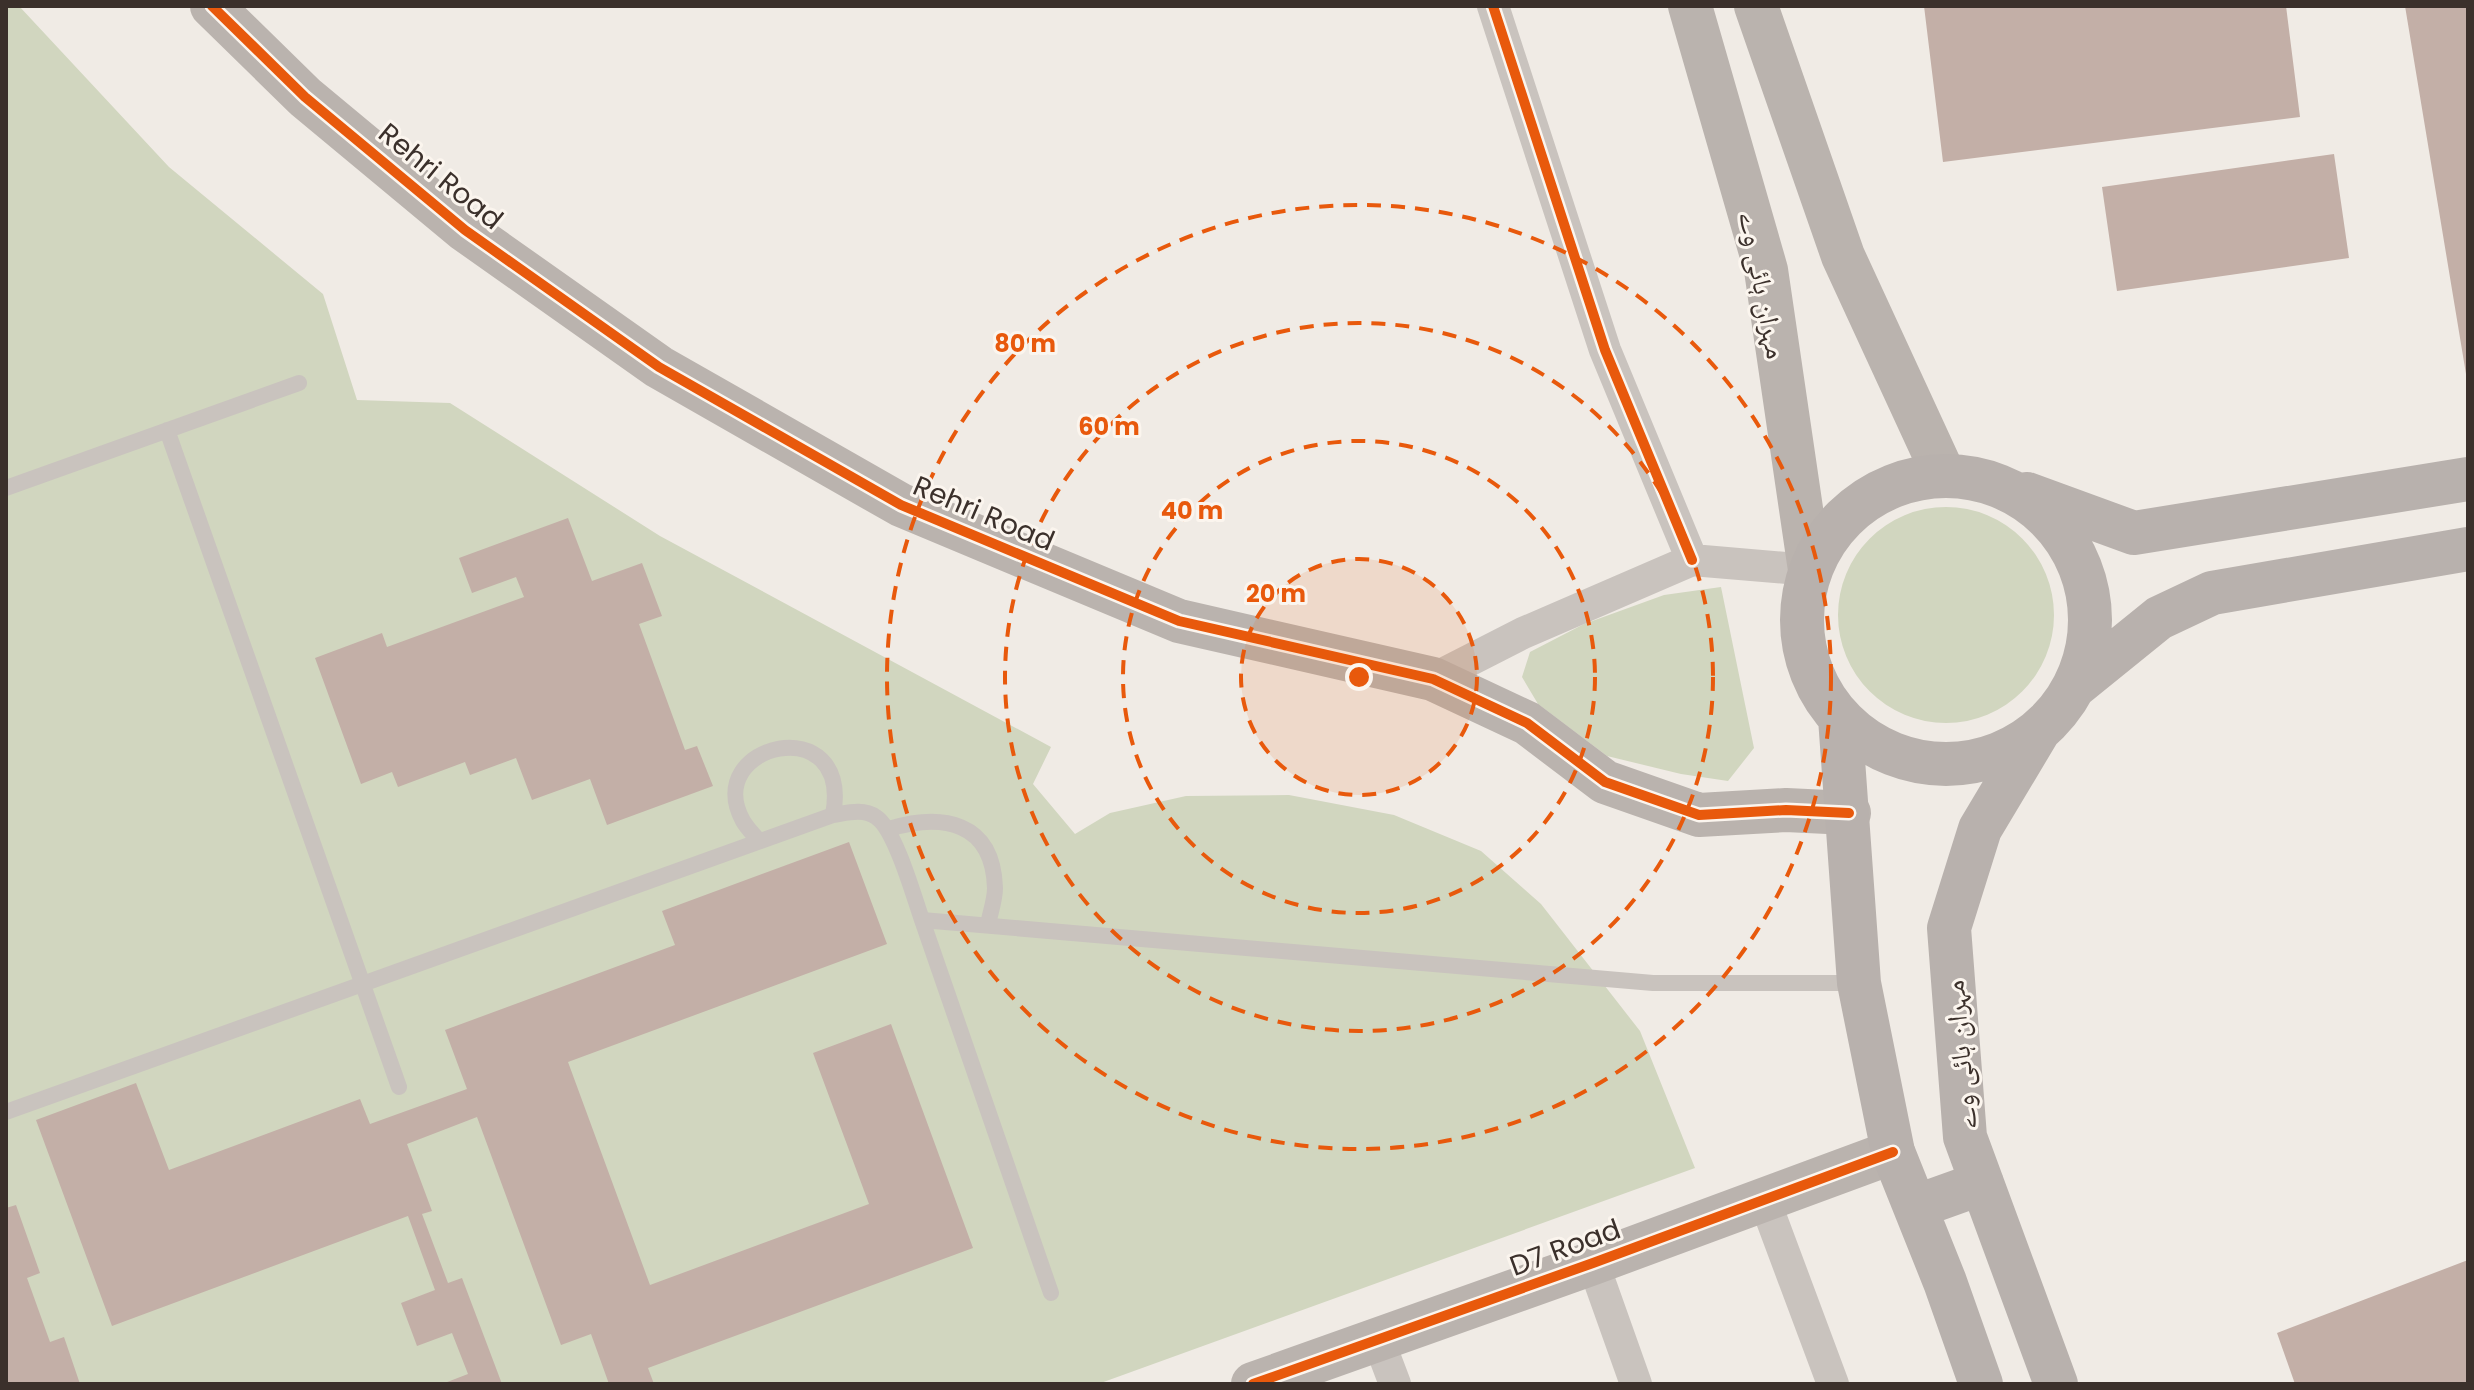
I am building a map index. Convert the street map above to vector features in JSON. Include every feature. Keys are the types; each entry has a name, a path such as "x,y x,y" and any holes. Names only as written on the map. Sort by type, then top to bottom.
{"main road":[{"path":"2468,479 2134,533 2003,485 1943,473 1884,487 1835,525 1810,570 1801,622 1812,674 1840,718 1886,756 1932,764 1989,758 2039,730 2075,686 2159,618 2212,593 2468,549"},
{"path":"2003,485 2053,521 2084,574 2091,631 2075,686"},
{"path":"1840,718 1859,983 1893,1152 1981,1384"},
{"name":"مہران ہائی وے","path":"2039,730 1980,829 1949,928 1965,1137 2056,1384"},
{"path":"1915,1207 1982,1183"}],"street":[{"name":"Rehri Road","path":"212,6 305,97 465,230 659,367 901,505 1179,621 1433,679 1527,723 1605,782 1699,815 1786,810 1849,813"},
{"path":"1493,6 1605,350 1692,560"},
{"name":"مہران ہائی وے","path":"1690,6 1766,270 1810,570"},
{"path":"1756,6 1843,256 1943,473"},
{"path":"1433,679 1561,616 1692,560 1810,570"},
{"name":"D7 Road","path":"1253,1384 1893,1152"},
{"path":"1764,1199 1833,1384"},
{"path":"1593,1263 1636,1384"},
{"path":"1378,1339 1395,1384"}],"lane":[{"path":"6,488 299,383"},
{"path":"167,430 399,1087"},
{"path":"759,841 743,821 736,799 740,777 753,759 773,748 795,747 816,756 830,773 837,794 833,815"},
{"path":"6,1112 833,815 854,811 866,813 876,817 889,829 1051,1293"},
{"path":"889,829 911,822 933,820 959,825 979,841 991,862 995,890 988,925"},
{"path":"922,920 1653,983 1859,983"}],"green space":[{"path":"6,6 19,6 169,167 323,294 357,400 450,403 660,536 1051,747 1033,784 1075,834 1110,813 1186,796 1289,795 1394,815 1481,851 1541,904 1640,1031 1695,1168 1098,1384 6,1384"},
{"path":"1946,507 1987,515 2006,525 2022,539 2036,555 2046,574 2054,615 2046,656 2036,675 2022,691 2006,705 1987,715 1946,723 1905,715 1886,705 1870,691 1856,675 1846,656 1838,615 1846,574 1856,555 1870,539 1886,525 1905,515"},
{"path":"1721,587 1754,748 1728,781 1681,774 1607,756 1538,704 1522,677 1530,652 1584,624 1664,595"}],"building":[{"path":"1924,6 2286,6 2300,117 1943,162"},
{"path":"2405,6 2468,6 2468,374 2466,374"},
{"path":"2334,154 2349,258 2117,291 2102,187"},
{"path":"568,518 592,581 642,563 662,616 639,624 685,750 697,746 713,786 607,825 590,779 532,800 516,758 470,775 465,762 398,787 392,772 361,784 315,658 382,633 387,647 524,597 516,577 472,593 459,558"},
{"path":"849,842 887,944 568,1062 650,1285 869,1204 813,1053 891,1024 973,1248 648,1368 654,1384 609,1384 591,1334 561,1345 477,1117 407,1144 432,1211 422,1214 448,1283 462,1278 502,1384 442,1384 468,1374 452,1333 417,1346 401,1303 435,1290 408,1216 112,1326 36,1120 136,1083 169,1170 360,1099 370,1124 467,1089 445,1030 675,945 662,911"},
{"path":"16,1205 40,1273 27,1278 50,1342 64,1337 80,1384 6,1384 6,1208"},
{"path":"2468,1260 2468,1384 2295,1384 2277,1333"}],"cycle path":[{"path":"212,6 305,97 465,230 659,367 901,505 1179,621 1433,679 1527,723 1605,782 1699,815 1786,810 1849,813"},
{"path":"1493,6 1605,350 1692,560"},
{"path":"1253,1384 1893,1152"}]}
